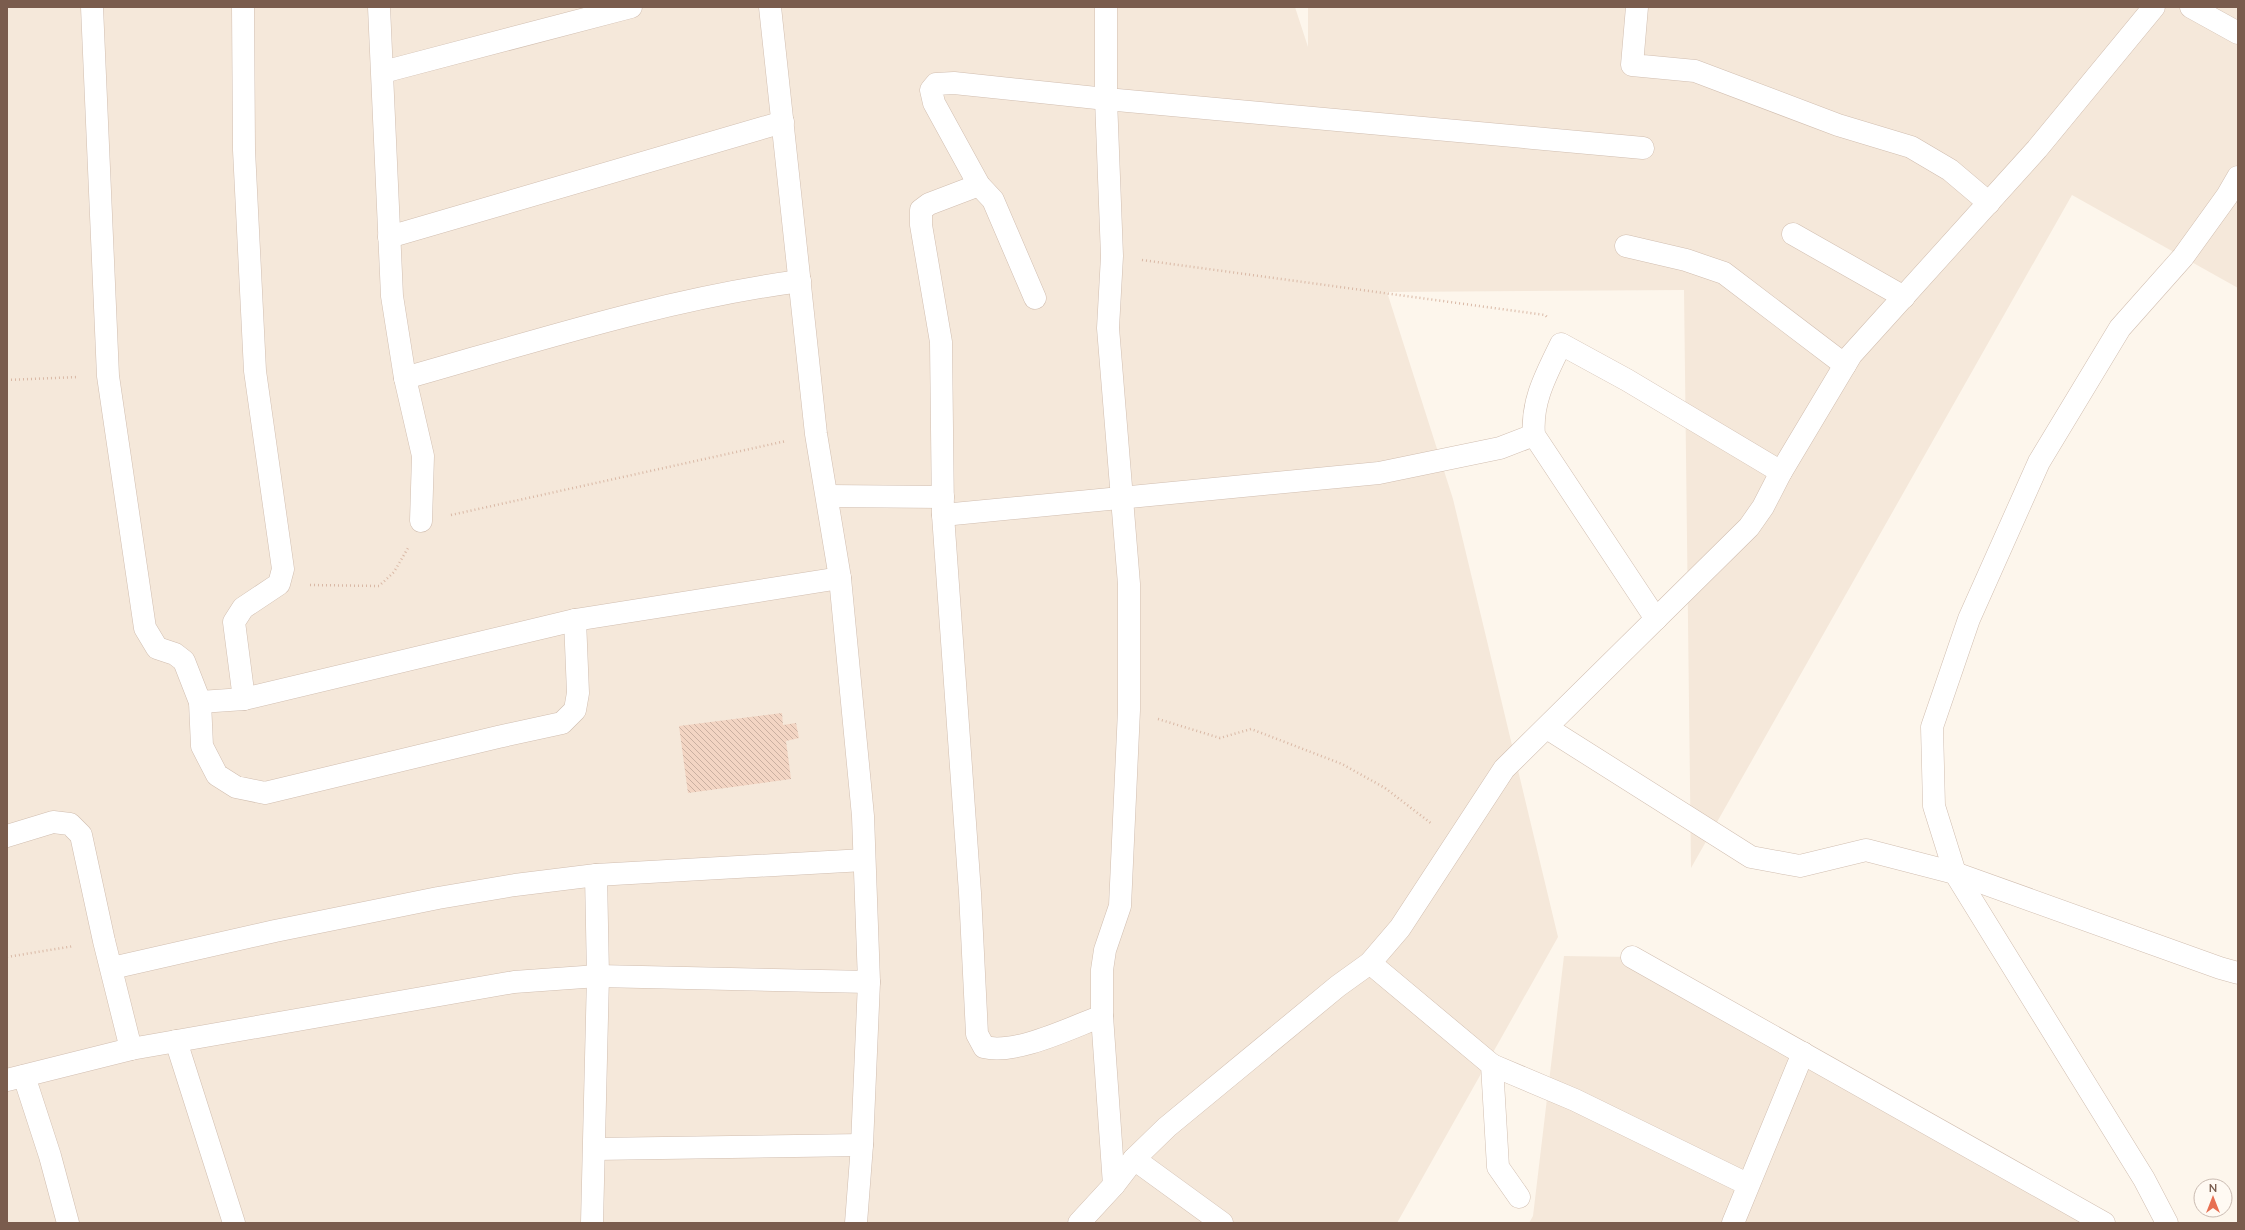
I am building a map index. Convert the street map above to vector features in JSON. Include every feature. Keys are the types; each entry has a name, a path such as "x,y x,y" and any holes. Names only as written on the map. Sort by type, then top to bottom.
{"street":[{"path":"92,7 108,376 145,628 158,648 175,654 184,661 200,702 202,746 217,774 236,787 265,793 562,723 575,710 578,693 575,620"},
{"path":"243,7 244,150 255,371 283,569 279,584 243,608 234,622 244,699"},
{"path":"379,7 392,296 405,378 423,456 421,521"},
{"path":"383,72 631,7"},
{"path":"770,7 816,434 840,578 863,816 869,982 862,1145 856,1223"},
{"path":"1106,7 1106,99 1112,256 1108,328 1129,584 1129,710 1120,906 1104,950 1102,1016 1114,1185"},
{"path":"1637,7 1632,65 1695,71 1838,125 1911,147 1950,170 1989,203"},
{"path":"1079,1223 1114,1185 1134,1159 1167,1127 1207,1092 1370,963 1400,928 1504,768 1547,728 1749,527 1764,507 1781,472 1851,354 2037,149 2154,7"},
{"path":"2191,7 2238,33"},
{"path":"1035,298 993,200 979,185 934,103 931,90 936,84 954,82 1106,99 1643,148"},
{"path":"389,237 783,122"},
{"path":"2167,1223 2144,1179 1955,873 1934,806 1932,727 1969,619 2038,462 2120,328 2183,257 2238,177"},
{"path":"979,185 929,204 921,210 921,225 941,342 943,506 970,893 977,1034 984,1047 997,1050 1018,1046 1102,1016"},
{"path":"1793,234 1904,297"},
{"path":"1626,246 1686,260 1724,273 1845,365"},
{"path":"405,378 634,314 742,289 800,281"},
{"path":"1656,619 1534,434 1534,410 1541,385 1561,344 1627,380 1781,472"},
{"path":"826,496 943,506 1123,499 1379,473 1500,448 1534,434"},
{"path":"200,702 244,699 575,620 840,578"},
{"path":"1547,728 1751,857 1800,866 1866,850 1955,873 2220,968 2238,973"},
{"path":"7,836 53,822 70,824 81,835 104,941 132,1049"},
{"path":"112,968 275,931 438,898 596,875 864,860"},
{"path":"592,1223 595,1149 598,976 596,875"},
{"path":"1632,957 2104,1223"},
{"path":"1370,963 1492,1065 1575,1100 1747,1184"},
{"path":"68,1223 50,1156 15,1078 132,1049 176,1040 514,982 598,976 869,982"},
{"path":"176,1040 234,1223"},
{"path":"1733,1223 1747,1184 1802,1052"},
{"path":"1492,1065 1498,1167 1519,1197"},
{"path":"595,1149 862,1145"},
{"path":"1134,1159 1222,1223"}],"path":[{"path":"1112,256 1545,315 1554,323 1561,344"},
{"path":"7,380 108,376"},
{"path":"279,584 379,586 398,567 421,521 816,434"},
{"path":"1129,710 1220,738 1230,737 1243,731 1260,731 1342,764 1385,788 1456,842"},
{"path":"7,957 104,941"}],"shaded area":[{"path":"7,7 1295,7 1308,47 1308,7 2238,7 2238,288 2072,195 1691,868 1684,290 1387,292 1453,499 1558,937 1397,1223 7,1223"},
{"path":"1564,956 1632,957 2104,1223 1529,1223 1533,1216"}],"building":[{"path":"782,713 783,725 796,723 799,738 786,741 791,779 688,793 679,726"}]}
